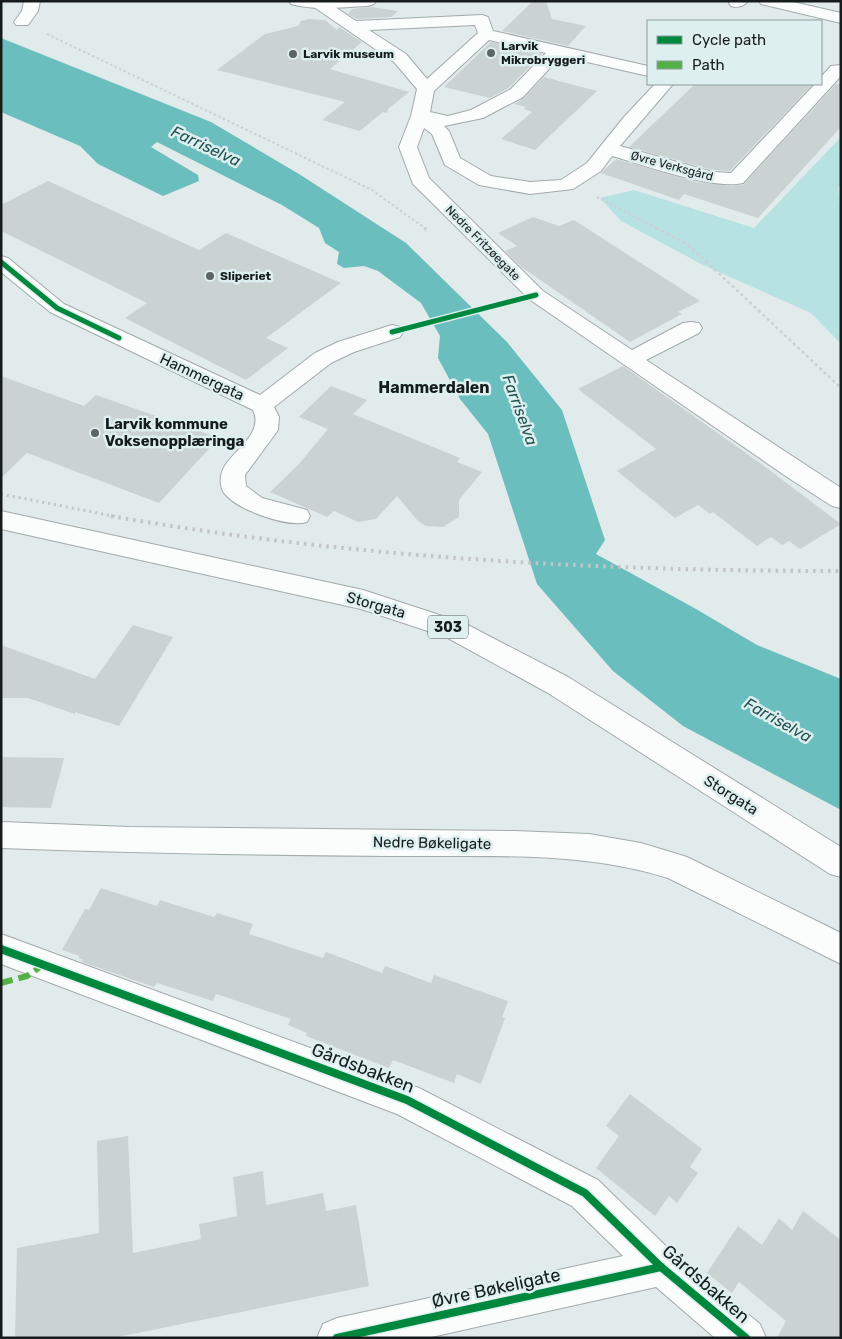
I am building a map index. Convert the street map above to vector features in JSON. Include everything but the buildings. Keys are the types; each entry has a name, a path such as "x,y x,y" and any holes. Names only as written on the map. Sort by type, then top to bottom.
{"main road":[{"path":"22,22 30,11 32,1"},
{"path":"297,1 320,4 368,1"},
{"path":"767,1 841,18"},
{"path":"320,4 400,58 426,89 486,34"},
{"path":"353,26 482,20 486,34"},
{"path":"486,34 647,71"},
{"path":"420,116 448,120 476,114 517,93 557,50"},
{"name":"Øvre Verksgård","path":"822,81 833,69"},
{"path":"420,116 440,131 452,160 486,181 530,188 566,186 594,167 610,149 630,120 663,85"},
{"name":"Øvre Verksgård","path":"610,149 712,178 736,179 819,85"},
{"name":"Nedre Fritzøegate","path":"426,89 420,116 408,146 420,180 536,295 798,473 841,500"},
{"name":"Hammergata","path":"1,262 57,308 262,405 268,417 266,430 233,474 234,489 254,504 298,516"},
{"path":"631,360 691,328"},
{"path":"262,405 323,358 346,347 392,332"},
{"name":"Storgata","path":"1,520 363,600 455,630 558,685 841,864"},
{"name":"Nedre Bøkeligate","path":"1,835 129,840 515,844 589,847 641,856 676,867 841,949"},
{"name":"Gårdsbakken","path":"1,949 407,1100 585,1193 661,1267 746,1338"},
{"name":"Øvre Bøkeligate","path":"337,1338 661,1267"}],"path":[{"path":"22,22 372,190 427,230"},
{"path":"566,186 593,194 685,243 696,251 841,388"}],"shaded area":[{"path":"841,137 841,184 838,188 841,215 841,344 811,313 703,265 621,221 600,198 634,190 754,228"}],"water":[{"name":"Farriselva","path":"1,38 211,122 299,174 406,243 507,342 562,410 605,540 596,554 757,645 841,679 841,810 683,726 613,671 537,584 488,434 460,399 438,358 440,336 421,303 378,271 364,266 344,268 337,264 339,252 325,243 319,228 282,205 157,142 151,147 198,175 199,181 163,196 98,164 80,146 1,112"}],"railway":[{"path":"1,494 118,517"},
{"path":"111,516 292,542 474,559 566,565 841,571"}],"marked path":[{"path":"1,983 27,976 43,965"}],"cycle path":[{"path":"1,262 57,308 119,338"},
{"path":"392,332 536,295"},
{"path":"1,949 407,1100 585,1193 661,1267 746,1338"},
{"path":"337,1338 661,1267"}],"place":[{"name":"Larvik Mikrobryggeri","path":"491,53"},
{"name":"Larvik museum","path":"293,54"},
{"name":"Sliperiet","path":"210,276"},
{"name":"Larvik kommune Voksenopplæringa","path":"95,433"}],"district":[{"name":"Hammerdalen","path":"434,387"}]}
